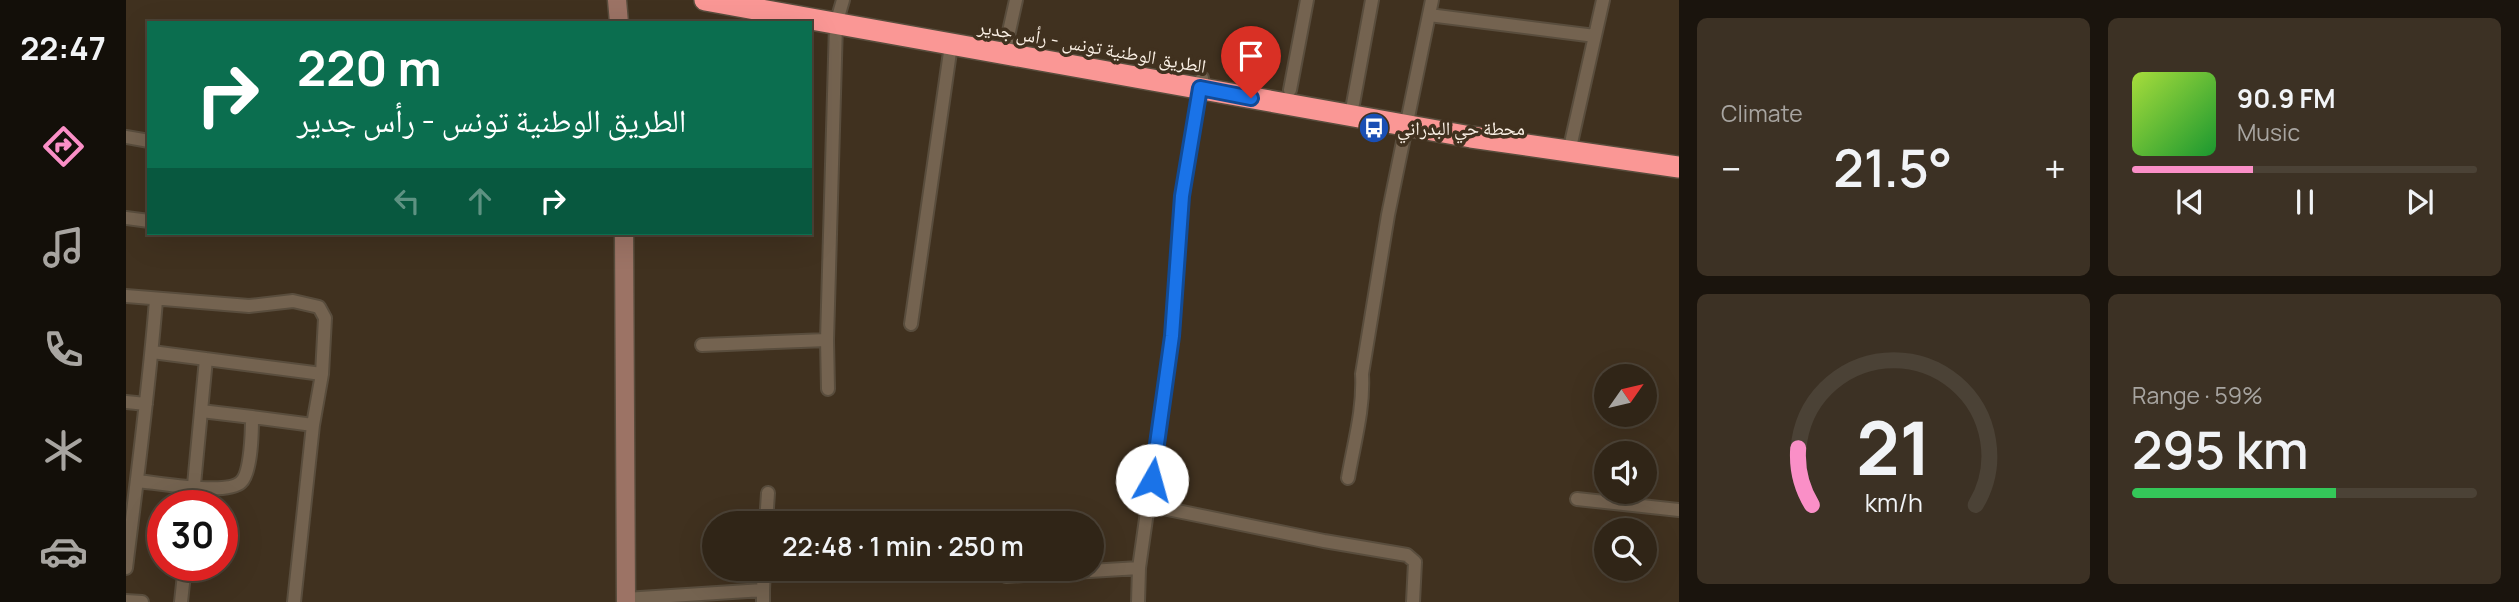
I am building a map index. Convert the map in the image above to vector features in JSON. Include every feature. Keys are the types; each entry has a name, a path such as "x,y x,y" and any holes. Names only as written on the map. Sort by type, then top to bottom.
{"highway":[{"name":"الطريق الوطنية تونس - رأس جدير","path":"705,0 839,12 951,45 1005,48"},
{"name":"الطريق الوطنية تونس - رأس جدير","path":"769,0 839,12 1005,48 1679,167"},
{"name":"الطريق الوطنية تونس - رأس جدير","path":"1201,83 1290,90 1408,119"},
{"name":"الطريق الوطنية تونس - رأس جدير","path":"1571,146 1679,155"}],"street":[{"path":"617,0 619,21"},
{"path":"1005,48 1016,0"},
{"path":"1290,90 1307,0"},
{"path":"1353,104 1372,0"},
{"path":"1348,478 1360,417 1362,373 1373,302 1432,0"},
{"path":"1571,146 1603,0"},
{"path":"828,389 827,340 839,12"},
{"path":"1429,15 1595,36"},
{"path":"911,324 951,45"},
{"path":"1138,602 1139,568 1172,336 1182,196 1201,83"},
{"path":"126,137 147,141"},
{"path":"126,218 147,221"},
{"path":"624,235 626,600 763,596"},
{"path":"126,296 249,306 293,301 320,307 325,318 322,374 313,425 294,602"},
{"path":"126,568 138,481 132,453 146,404 156,300"},
{"path":"702,345 827,340"},
{"path":"152,352 322,374"},
{"path":"194,488 206,359"},
{"path":"126,401 146,404"},
{"path":"201,411 313,425"},
{"path":"138,481 194,488 228,487 243,480 247,469 252,417"},
{"path":"767,511 768,493"},
{"path":"1577,499 1679,510"},
{"path":"1148,505 1406,555 1415,562 1416,568 1413,602"},
{"path":"1104,570 1139,568"},
{"path":"181,602 184,581"},
{"path":"126,601 142,602"}],"place":[{"name":"محطة حي البدراني","path":"1374,128"}],"route":[{"path":"1152,480 1172,336 1182,196 1200,88 1251,98"}]}
